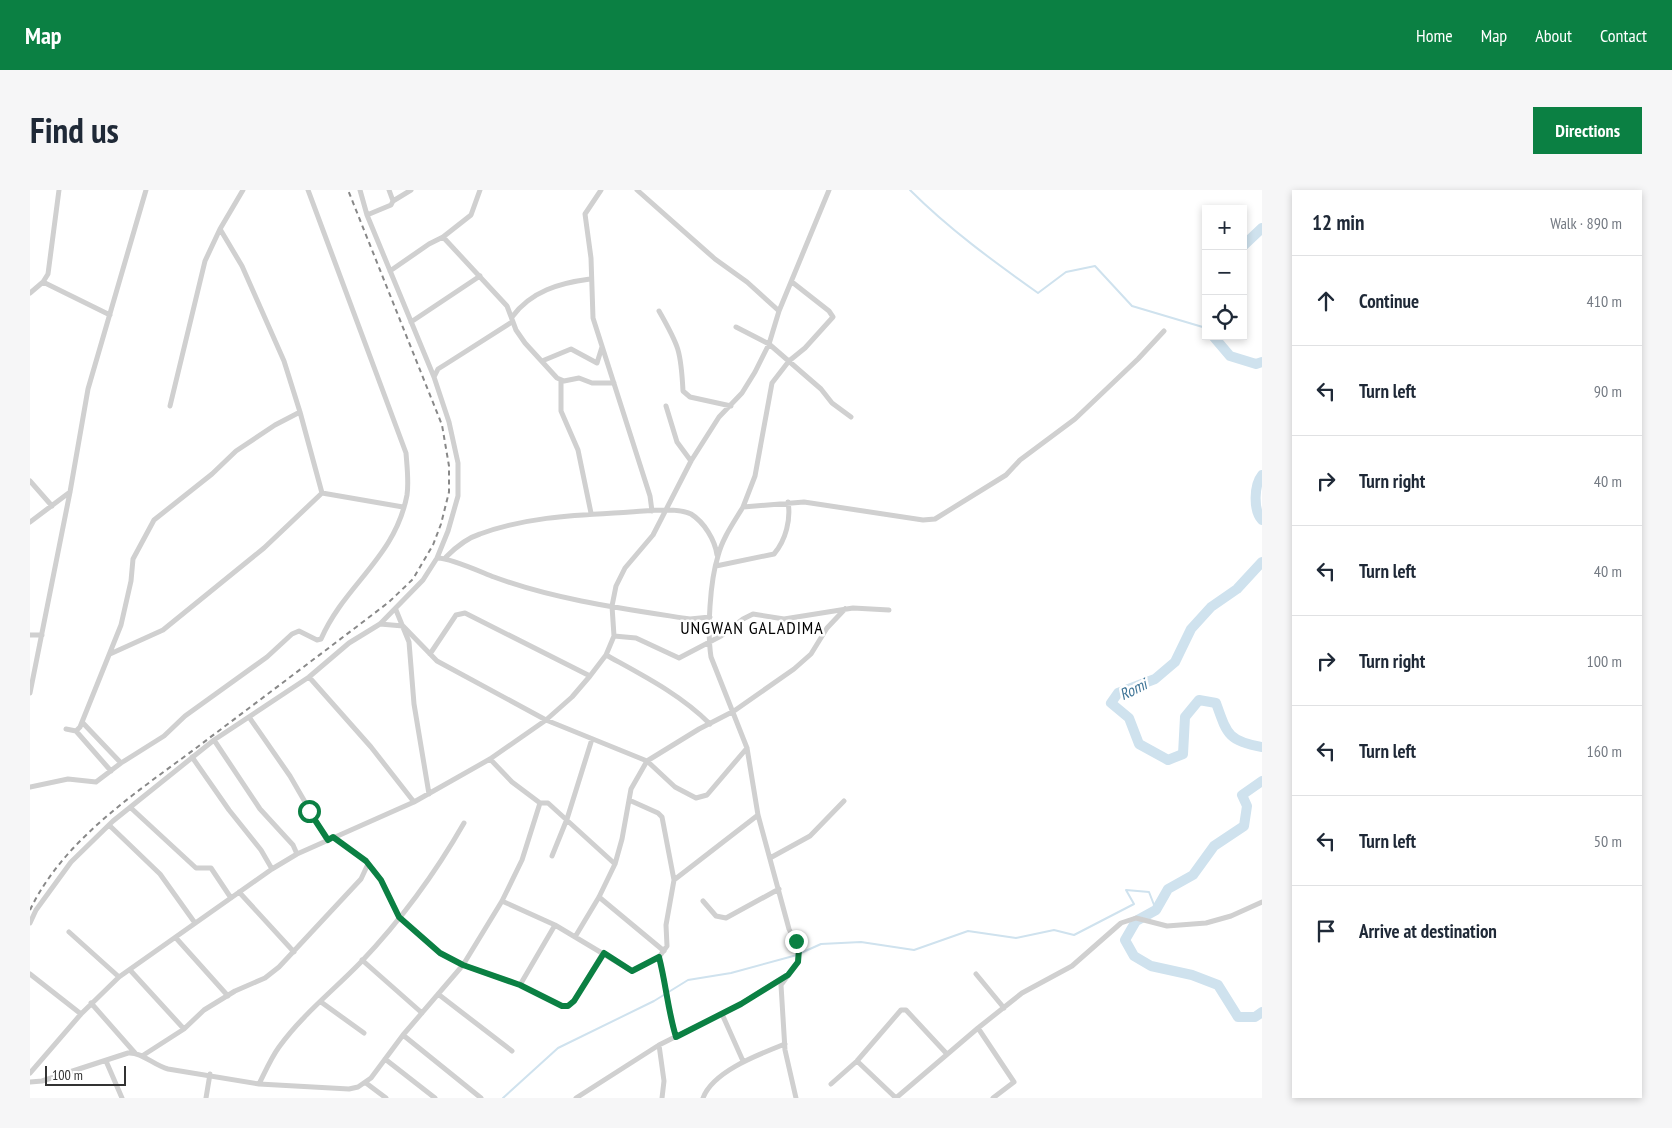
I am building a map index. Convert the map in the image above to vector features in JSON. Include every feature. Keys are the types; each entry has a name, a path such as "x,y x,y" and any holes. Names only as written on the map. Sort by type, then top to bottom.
{"street":[{"path":"30,293 43,282 48,274 60,190"},
{"path":"30,693 70,492 88,389 146,190"},
{"path":"170,406 205,261 220,228 243,190"},
{"path":"30,788 68,779 96,782 121,763 164,736 192,711 267,657 292,634 299,631 317,640 321,639 344,599 365,578 398,527 407,493 406,453 376,378 308,190"},
{"path":"30,923 36,910 71,862 109,825 214,740 309,677 349,643 380,624 396,610 423,580 437,558 448,531 458,496 458,463 449,422 434,377 367,215 360,190"},
{"path":"389,190 393,201"},
{"path":"367,215 391,205 393,201 412,190"},
{"path":"390,271 429,244 443,237 471,215 480,190"},
{"path":"601,190 585,214 591,258 590,280 593,318 650,496 652,511"},
{"path":"637,190 714,259 747,282 779,312"},
{"path":"30,1073 81,1014 119,977 272,869 297,854 429,794 490,759 546,720 572,698 606,655 614,636 612,606 616,586 624,568 653,535 692,461 719,417 742,393 769,344 779,312 829,190"},
{"path":"220,228 242,266 284,361 322,493"},
{"path":"443,237 507,306 512,320 525,343 561,381 561,411 578,450 591,512"},
{"path":"411,322 480,276"},
{"path":"434,377 438,369 512,320 518,308 534,296 556,285 590,280"},
{"path":"43,282 110,315"},
{"path":"792,282 829,311 833,317 805,348 789,361 772,383 755,476 743,507 718,555 710,617 709,643 711,657 734,711 747,748 758,815 789,929 799,949 798,962 782,985 785,1044 796,1098"},
{"path":"658,311 677,342 681,356 682,391 690,398 731,406"},
{"path":"736,327 769,344 821,389 832,403 850,417"},
{"path":"743,507 788,502 843,507 923,520 935,519 993,485 1020,460 1075,419 1138,360 1164,331"},
{"path":"542,361 571,349 597,362 602,345"},
{"path":"561,381 579,378 592,383 614,383"},
{"path":"666,406 677,442 692,461"},
{"path":"76,731 82,722 121,625 131,581 133,559 154,520 212,474 236,451 275,424 300,412"},
{"path":"30,481 52,506"},
{"path":"30,522 70,492"},
{"path":"322,493 404,507"},
{"path":"110,654 163,630 264,548 322,493"},
{"path":"716,566 774,554 781,544 788,524 790,515 788,502"},
{"path":"437,558 446,557 461,544 478,534 539,519 591,512 666,510 690,514 700,522 712,540 718,555"},
{"path":"446,557 460,566 530,591 690,619 710,617"},
{"path":"614,636 636,638 679,658 709,643 742,619 753,614 784,620 846,609 889,610"},
{"path":"575,937 599,897 615,864 629,800 637,775 647,761 734,711 794,669 811,654 827,628 846,609"},
{"path":"396,610 409,642 414,704 429,794"},
{"path":"430,654 456,615 464,613 590,676"},
{"path":"380,624 402,626 444,666 546,720 647,761 675,787 696,798 703,798 747,748"},
{"path":"30,635 42,635"},
{"path":"606,655 674,694 696,710 710,724"},
{"path":"309,677 371,747 414,802"},
{"path":"249,717 290,776 330,839 368,864 381,880 399,917 440,953 463,965 520,985 562,1006 568,1006 574,1001 604,953"},
{"path":"82,722 121,763"},
{"path":"66,729 76,731 111,771"},
{"path":"552,856 567,819 592,739"},
{"path":"214,740 260,809 293,845 297,854"},
{"path":"192,757 229,810 261,850 272,869"},
{"path":"490,759 512,782 540,803 548,803 615,864"},
{"path":"502,901 555,925 632,971 659,957 667,946 666,925 674,880 662,817 658,813 629,800"},
{"path":"770,858 810,836 844,801"},
{"path":"91,1004 135,1053 155,1066 259,1084 348,1089 366,1083 403,1035 463,965 502,901 522,860 540,803"},
{"path":"131,808 196,868 211,868 231,898"},
{"path":"674,880 758,815"},
{"path":"259,1084 278,1048 299,1023 362,960 399,917 449,849 464,823"},
{"path":"109,825 160,874 195,923"},
{"path":"142,1056 184,1029 204,1010 265,978 294,952 361,879 368,864"},
{"path":"703,901 716,916 726,918 779,889"},
{"path":"239,892 294,952"},
{"path":"599,897 664,951"},
{"path":"857,1060 896,1098 946,1053 1022,993 1072,966 1121,922 1136,918 1167,926 1206,923 1231,916 1262,902"},
{"path":"520,985 555,925"},
{"path":"69,932 119,977"},
{"path":"176,938 228,996"},
{"path":"659,957 667,988 670,1018 676,1037"},
{"path":"362,960 422,1013"},
{"path":"130,970 184,1029"},
{"path":"30,974 81,1014"},
{"path":"976,974 1004,1008"},
{"path":"576,1098 658,1045 722,1014 788,975"},
{"path":"438,994 512,1051"},
{"path":"321,1002 364,1032"},
{"path":"831,1084 857,1060 901,1010 906,1010 946,1053"},
{"path":"722,1014 743,1061"},
{"path":"978,1028 1014,1082 993,1098"},
{"path":"403,1035 481,1098"},
{"path":"703,1098 712,1084 743,1061 785,1044"},
{"path":"658,1045 664,1081 662,1098"},
{"path":"30,1082 42,1081 135,1053"},
{"path":"385,1059 435,1098"},
{"path":"106,1061 122,1098"},
{"path":"206,1098 210,1074"},
{"path":"366,1083 386,1098"}],"waterway":[{"path":"910,190 988,257 1038,293 1066,272 1095,266 1132,306 1202,327"},
{"name":"Romi","path":"1247,242 1262,228"},
{"name":"Romi","path":"1216,340 1230,356 1256,364 1262,362"},
{"name":"Romi","path":"1262,475 1256,491 1257,510 1262,520"},
{"name":"Romi","path":"1262,562 1237,589 1211,607 1191,629 1175,662 1155,679 1118,693 1111,703 1129,718 1139,744 1168,760 1183,754 1185,717 1199,700 1216,703 1226,729 1235,739 1262,747"},
{"name":"Romi","path":"1262,781 1242,795 1247,806 1244,826 1214,846 1193,875 1168,889 1156,910 1136,921 1125,940 1134,956 1151,966 1192,975 1218,985 1238,1017 1255,1017 1262,1012"},
{"path":"801,953 821,944 861,942 914,950 968,931 1016,938 1054,930 1074,935 1134,904 1126,890 1149,892 1156,910"},
{"path":"503,1098 558,1048 654,1001 688,980 731,973 797,955"}],"railway":[{"path":"30,910 45,883 64,859 108,815 389,602 413,579 433,545 441,524 449,492 449,466 442,425 348,190"}],"district":[{"name":"UNGWAN GALADIMA","path":"752,628"}],"route":[{"path":"309,811 328,840 333,837 366,861 381,880 395,905 399,917 440,953 463,965 520,985 562,1006 568,1006 574,1001 604,953 630,971 659,957 667,988 670,1018 676,1037 741,1004 788,975 798,962 799,949 796,941"}]}
